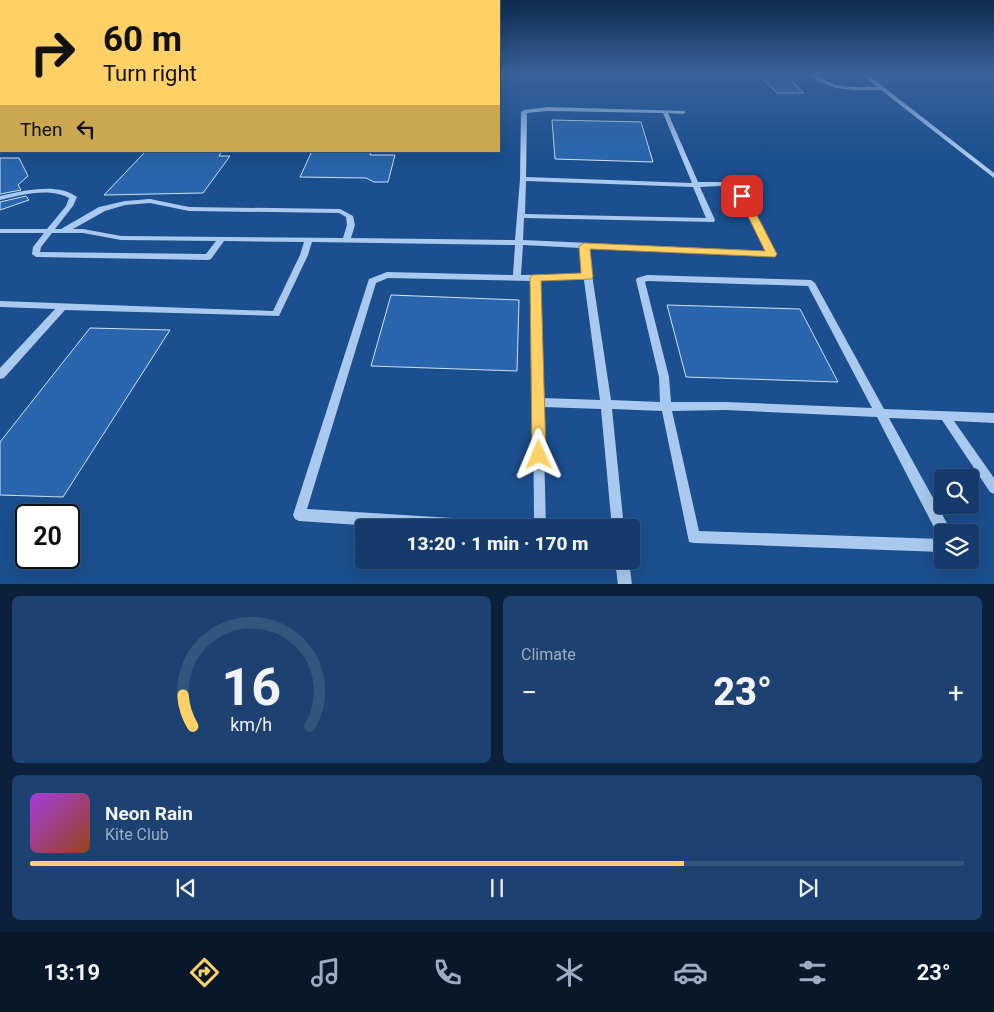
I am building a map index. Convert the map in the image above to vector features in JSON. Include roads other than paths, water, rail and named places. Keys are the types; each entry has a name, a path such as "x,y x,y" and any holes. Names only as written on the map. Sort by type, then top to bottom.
{"street":[{"path":"899,101 994,176"},
{"path":"517,278 523,179 524,112 547,109 683,112"},
{"path":"521,216 712,220 665,112"},
{"path":"62,231 102,209 125,203 150,201 189,210 340,210 349,216 351,225 346,240"},
{"path":"51,231 37,247 36,254 208,256 223,238"},
{"path":"0,304 276,314 304,256 309,240"},
{"path":"584,246 606,404 617,519"},
{"path":"536,278 540,526 501,527 298,515 372,281 387,275 517,278 587,277"},
{"path":"934,546 694,536 666,408 664,376 640,280 647,278 811,283 879,414 940,524"},
{"path":"0,375 63,306"},
{"path":"538,402 666,408 725,406 994,418"},
{"path":"945,416 994,488"},
{"path":"623,569 625,584"}],"lane":[{"path":"0,231 83,231 121,238 520,242 772,254 736,187 721,184 523,179"},
{"path":"0,198 28,192 66,192 73,197 69,206 57,220 51,231"}]}
